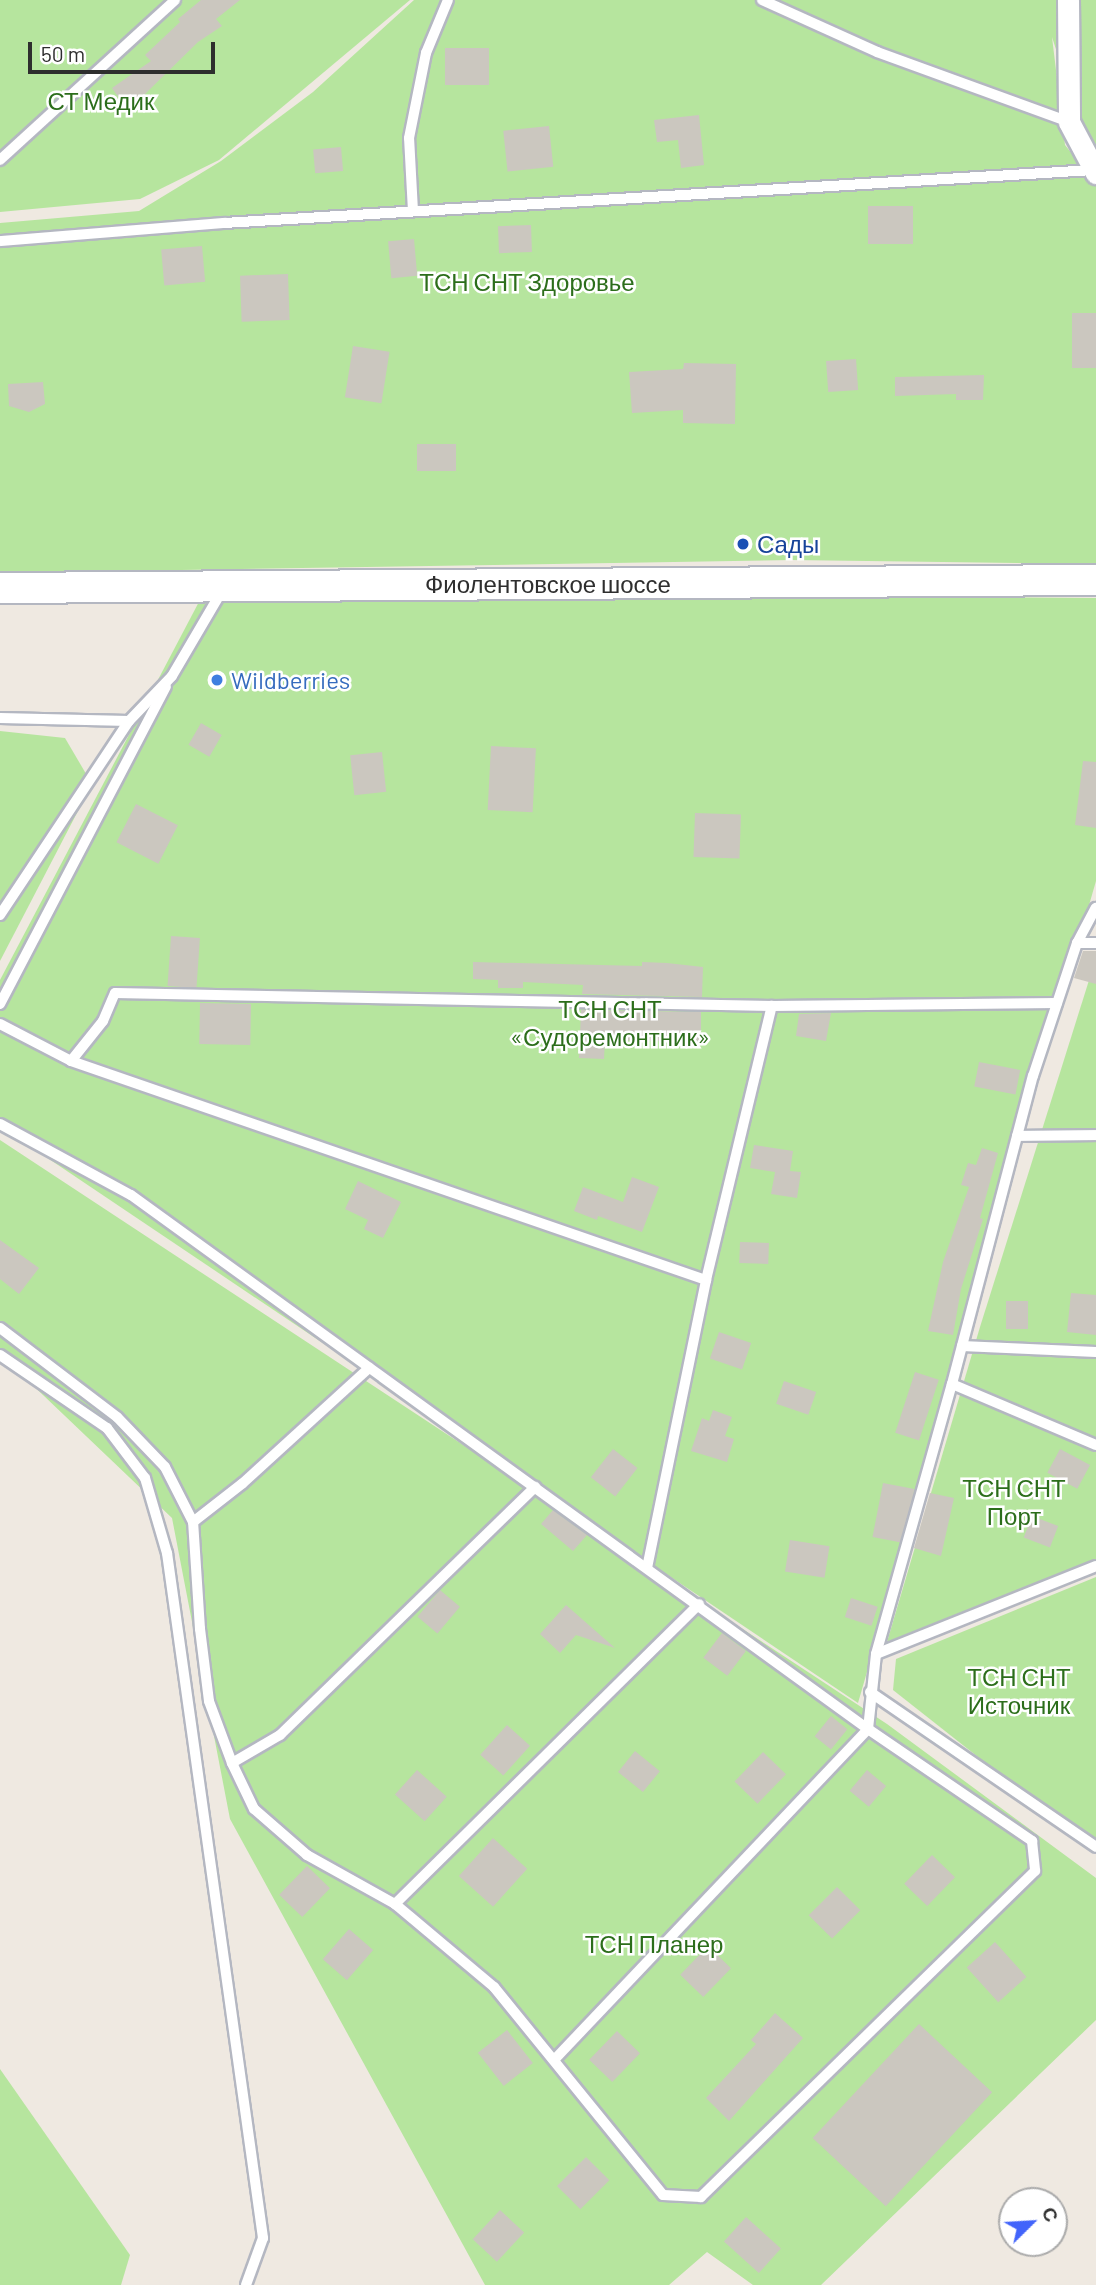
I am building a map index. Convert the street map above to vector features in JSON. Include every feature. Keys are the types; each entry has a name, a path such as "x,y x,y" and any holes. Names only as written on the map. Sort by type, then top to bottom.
{"main road":[{"name":"Фиолентовское шоссе","path":"0,588 1096,580"}],"street":[{"path":"1068,0 1069,122 1094,172"}],"lane":[{"path":"0,160 175,0"},
{"path":"413,211 409,138 426,53 448,0"},
{"path":"762,0 877,52 1069,122"},
{"path":"0,241 413,211 1094,172"},
{"path":"0,1004 172,676 224,587"},
{"path":"0,915 129,721 172,676"},
{"path":"0,718 129,721"},
{"path":"554,2060 868,1729 876,1654 952,1384 1033,1076 1077,943 1096,908"},
{"path":"1077,943 1096,943"},
{"path":"71,1062 103,1021 115,993 772,1006 1057,1003"},
{"path":"647,1568 706,1280 772,1006"},
{"path":"0,1024 71,1062 706,1280"},
{"path":"0,1124 131,1195 868,1729 1032,1841 1035,1871 701,2197 663,2195 494,1987 395,1904 307,1855 254,1809 232,1763 209,1701 200,1629 193,1522 165,1467 117,1418 0,1328"},
{"path":"1017,1136 1096,1135"},
{"path":"962,1346 1096,1352"},
{"path":"0,1355 107,1428 145,1478 167,1553 263,2238 246,2285"},
{"path":"193,1522 243,1483 369,1368"},
{"path":"952,1384 1096,1445"},
{"path":"232,1763 280,1735 535,1487"},
{"path":"876,1654 1096,1566"},
{"path":"395,1904 699,1604"},
{"path":"870,1692 1096,1847"}],"green space":[{"name":"СТ Медик","path":"0,0 410,0 219,160 140,199 0,212"},
{"name":"ТСН СНТ Здоровье","path":"414,0 1096,0 1096,153 1078,117 1052,37 1065,145 1096,184 1096,564 792,560 0,573 0,223 139,211 221,161 313,92"},
{"name":"ТСН СНТ «Судоремонтник»","path":"708,595 1096,598 1096,881 858,1703 0,1126 0,980 201,598"},
{"path":"0,731 65,738 92,784 0,961"},
{"name":"ТСН СНТ Порт","path":"1096,958 1096,1559 887,1642 980,1327"},
{"name":"ТСН Планер","path":"0,1140 887,1724 1096,1878 1096,2020 821,2285 753,2285 707,2252 669,2285 485,2285 230,1819 172,1518 0,1354"},
{"name":"ТСН СНТ Источник","path":"1096,1577 1096,1850 893,1690 896,1659"},
{"path":"0,2069 130,2255 121,2285 0,2285"}],"building":[{"path":"201,0 240,0 216,19 222,26 198,42 145,94 126,108 112,88 151,61 145,55 180,22 178,19"},
{"path":"445,48 489,48 489,85 445,85"},
{"path":"699,115 704,165 681,168 678,140 657,142 654,120"},
{"path":"549,126 553,167 508,172 503,131"},
{"path":"341,147 343,171 315,173 313,149"},
{"path":"868,206 913,206 913,244 868,244"},
{"path":"531,225 532,252 499,253 498,226"},
{"path":"414,239 417,276 391,278 388,241"},
{"path":"202,246 205,282 164,285 161,250"},
{"path":"288,274 290,320 242,322 240,276"},
{"path":"1072,313 1096,313 1096,368 1072,368"},
{"path":"353,346 390,352 381,403 345,397"},
{"path":"856,359 858,390 828,392 826,361"},
{"path":"684,363 736,364 735,424 683,423 683,410 632,413 629,372 683,369"},
{"path":"984,375 983,400 956,400 956,394 895,396 895,377"},
{"path":"43,382 45,404 29,412 9,406 8,384"},
{"path":"417,444 456,444 456,471 417,471"},
{"path":"201,723 222,735 209,757 188,745"},
{"path":"491,746 536,748 533,812 488,810"},
{"path":"382,752 386,792 354,795 350,755"},
{"path":"1083,761 1096,762 1096,828 1075,825"},
{"path":"136,804 178,825 158,864 116,842"},
{"path":"695,813 741,815 739,859 693,857"},
{"path":"171,936 200,938 196,988 168,986"},
{"path":"1083,951 1096,951 1096,984 1074,978"},
{"path":"473,962 642,966 642,962 703,967 702,997 582,994 583,985 523,982 523,988 498,988 498,980 473,979"},
{"path":"200,1003 251,1004 250,1045 199,1044"},
{"path":"581,1010 701,1012 701,1042 605,1040 604,1059 579,1058"},
{"path":"831,1013 826,1041 796,1036 799,1014"},
{"path":"979,1062 1020,1070 1015,1095 974,1087"},
{"path":"754,1145 793,1151 790,1171 801,1172 797,1198 771,1194 775,1172 750,1168"},
{"path":"982,1148 998,1153 980,1218 983,1219 961,1289 953,1335 928,1331 943,1262 969,1187 961,1185 968,1163 976,1165"},
{"path":"632,1177 659,1187 642,1232 598,1216 597,1220 574,1211 583,1187 623,1202"},
{"path":"358,1181 401,1202 383,1238 364,1229 368,1220 345,1209"},
{"path":"0,1240 39,1268 19,1294 0,1279"},
{"path":"740,1242 769,1243 768,1264 739,1263"},
{"path":"1071,1293 1096,1295 1096,1335 1067,1332"},
{"path":"1006,1301 1028,1301 1028,1329 1006,1329"},
{"path":"719,1332 751,1343 742,1370 710,1358"},
{"path":"915,1372 939,1380 919,1441 895,1433"},
{"path":"784,1381 816,1392 808,1415 776,1404"},
{"path":"713,1410 732,1417 725,1436 734,1439 727,1462 691,1451 702,1418 709,1421"},
{"path":"613,1449 637,1468 615,1496 591,1477"},
{"path":"1060,1449 1090,1465 1077,1489 1047,1473"},
{"path":"883,1483 914,1489 904,1543 873,1537"},
{"path":"930,1493 954,1498 941,1556 914,1548"},
{"path":"553,1510 587,1535 573,1551 541,1524"},
{"path":"1032,1516 1058,1526 1050,1548 1024,1537"},
{"path":"790,1540 830,1546 825,1578 785,1572"},
{"path":"440,1590 460,1607 437,1634 418,1617"},
{"path":"851,1598 878,1607 871,1626 845,1617"},
{"path":"566,1605 615,1648 576,1635 560,1653 540,1634"},
{"path":"722,1633 746,1651 727,1676 703,1658"},
{"path":"831,1716 847,1729 831,1749 815,1736"},
{"path":"507,1725 530,1746 503,1775 480,1755"},
{"path":"635,1751 660,1771 643,1792 618,1772"},
{"path":"763,1752 786,1774 758,1804 735,1781"},
{"path":"417,1770 447,1797 425,1821 395,1795"},
{"path":"867,1770 886,1786 869,1807 850,1791"},
{"path":"493,1838 527,1869 493,1907 459,1876"},
{"path":"932,1855 955,1877 927,1906 904,1884"},
{"path":"307,1866 330,1888 302,1917 279,1895"},
{"path":"837,1887 860,1910 832,1939 809,1915"},
{"path":"349,1929 373,1950 347,1980 323,1959"},
{"path":"995,1942 1026,1977 998,2002 967,1967"},
{"path":"708,1946 731,1968 703,1997 680,1975"},
{"path":"775,2013 803,2038 729,2121 706,2098 756,2044 751,2040"},
{"path":"919,2024 992,2092 886,2206 813,2138"},
{"path":"507,2030 533,2063 504,2086 478,2053"},
{"path":"617,2031 640,2053 612,2082 589,2060"},
{"path":"586,2157 609,2180 580,2209 557,2186"},
{"path":"500,2210 524,2233 497,2262 473,2239"},
{"path":"746,2217 781,2248 759,2273 724,2242"}],"place":[{"name":"Сады","path":"743,544"},
{"name":"Wildberries","path":"217,680"}]}
